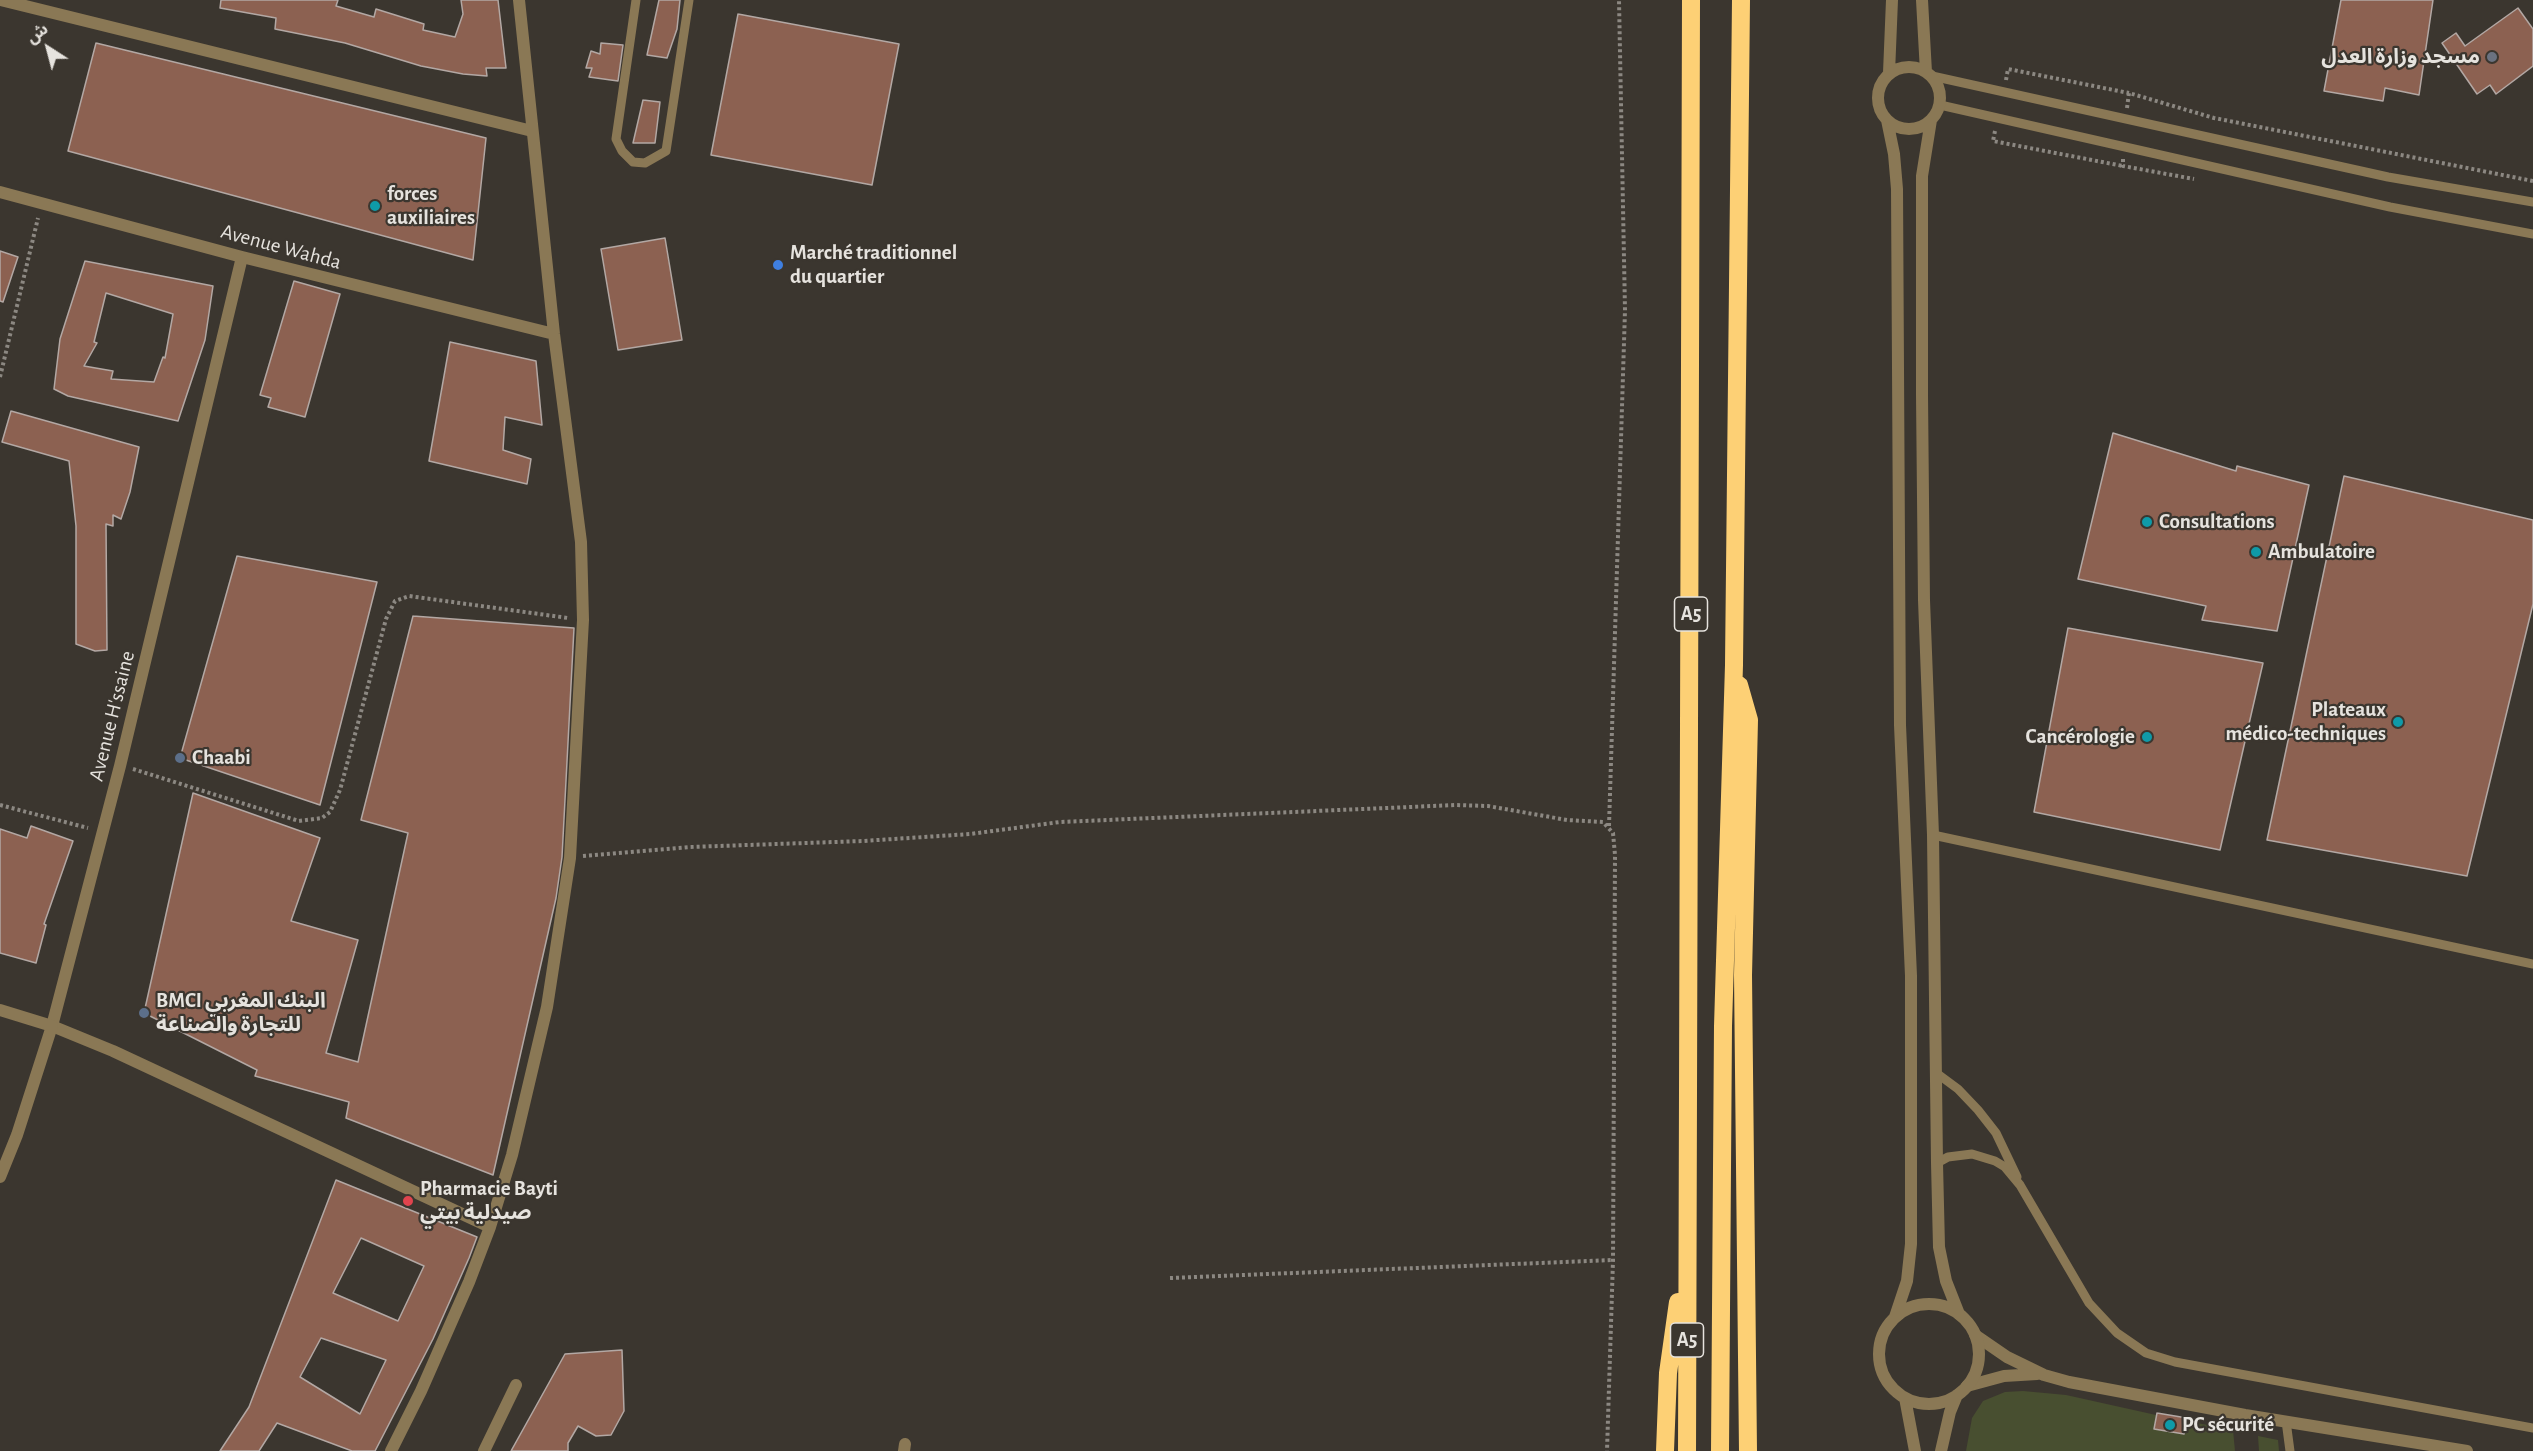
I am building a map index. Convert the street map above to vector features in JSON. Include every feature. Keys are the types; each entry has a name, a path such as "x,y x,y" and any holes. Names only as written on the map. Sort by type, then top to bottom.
{"highway":[{"name":"A5","path":"1687,1451 1691,0"},
{"name":"A5","path":"1720,1451 1724,1026 1734,665 1741,0"},
{"path":"1734,665 1749,720 1743,975 1748,1451"},
{"path":"1665,1451 1668,1373 1687,1229"}],"street":[{"path":"1,0 532,131"},
{"path":"391,1451 446,1337 490,1227 515,1144 545,1018 570,858 583,620 583,571 578,504 554,334 519,0"},
{"path":"1889,74 1892,0"},
{"path":"1922,0 1929,74 1940,94 1940,105 1931,120 1922,176 1924,600 1933,835 1939,1247 1946,1281 1959,1314 1975,1335 2007,1357 2044,1375"},
{"path":"1929,74 1908,67 1889,74 1883,80 1878,105 1893,125 1909,129 1917,128 1931,120"},
{"path":"1887,120 1898,189 1900,725 1911,976 1911,1244 1907,1281 1895,1317 1881,1340 1880,1366 1890,1384 1905,1398 1931,1404 1957,1395 1967,1386 1978,1361 1975,1335"},
{"name":"Avenue Wahda","path":"0,192 242,257 554,334"},
{"name":"Avenue H'ssaine","path":"0,1177 17,1135 52,1026 120,766 242,257"},
{"path":"0,1010 52,1026 124,1056 490,1227"},
{"path":"1895,1317 1907,1309 1933,1304 1959,1314"},
{"path":"1967,1386 2023,1373 2044,1375 2095,1388 2467,1451"},
{"path":"484,1451 516,1385"},
{"path":"1941,1451 1950,1412 1957,1395"},
{"path":"1905,1398 1915,1451"}],"lane":[{"path":"636,0 616,139 622,151 633,162 645,163 666,150 689,0"},
{"path":"1929,74 2388,177 2533,202"},
{"path":"1940,105 2390,207 2533,234"},
{"path":"1933,835 2533,963"},
{"path":"1935,1072 1958,1089 1996,1133 2010,1158 2020,1185"},
{"path":"1937,1163 1960,1155 1983,1156 2005,1167 2020,1185 2089,1303 2117,1333 2146,1353 2175,1362 2533,1428"},
{"path":"2286,1421 2290,1451"}],"path":[{"path":"1607,1451 1613,1260 1615,855 1614,838 1609,826 1625,310 1618,0"},
{"path":"2126,119 2129,93 2214,118 2533,181"},
{"path":"0,377 42,203"},
{"path":"120,766 299,821 322,819 330,812 340,790 386,619 395,601 409,596 583,620"},
{"path":"0,805 103,832"},
{"path":"570,858 690,847 862,842 970,834 1060,822 1456,805 1488,806 1567,820 1592,820 1609,826"},
{"path":"1170,1278 1613,1260"}],"green space":[{"path":"2023,1391 2066,1395 2156,1415 2154,1429 2184,1434 2187,1421 2233,1430 2235,1451 1966,1451 1972,1418 1983,1401 2005,1392"},
{"path":"2258,1436 2278,1440 2279,1451 2259,1451"}],"building":[{"path":"221,0 338,0 336,6 374,17 376,9 424,24 423,30 455,37 463,14 461,0 498,0 506,68 486,68 487,76 421,66 345,43 275,29 276,18 220,8"},
{"path":"659,0 680,0 677,29 667,58 647,55"},
{"path":"2341,0 2433,0 2419,95 2385,88 2383,101 2324,91"},
{"name":"مسجد وزارة العدل","path":"2518,8 2533,29 2533,66 2496,94 2490,85 2477,94 2442,43 2456,33 2465,46"},
{"path":"738,14 899,44 872,185 711,155"},
{"name":"forces auxiliaires","path":"96,43 486,138 473,260 68,151"},
{"path":"601,43 623,45 618,81 589,77 592,68 586,68 591,51 600,54"},
{"path":"643,100 660,102 655,143 633,143"},
{"path":"665,238 682,340 618,350 601,249"},
{"path":"0,251 18,257 3,302 0,301"},
{"path":"85,261 213,286 205,340 178,421 68,396 54,389 60,339","holes":["106,293 173,314 165,358 163,357 154,382 111,379 113,371 84,366 97,343 94,342"]},
{"path":"294,281 340,294 305,417 268,407 271,398 260,395"},
{"path":"450,342 536,361 542,425 505,417 503,450 531,459 527,484 429,461"},
{"path":"11,411 139,447 130,492 121,519 113,515 113,526 106,524 107,650 95,651 76,644 76,526 69,461 2,442"},
{"path":"2113,433 2236,471 2237,466 2309,485 2277,631 2202,620 2206,606 2078,579"},
{"name":"Plateaux médico-techniques","path":"2344,476 2533,520 2533,604 2467,876 2267,840"},
{"path":"237,556 377,582 320,805 180,758"},
{"path":"413,616 574,628 562,857 556,898 493,1175 346,1118 349,1102 255,1076 257,1070 144,1013 193,793 320,838 291,921 358,940 326,1053 358,1062 408,833 361,820"},
{"name":"Cancérologie","path":"2068,628 2263,663 2220,850 2034,812"},
{"path":"31,826 73,841 44,924 46,925 36,963 0,953 0,829 27,838"},
{"path":"336,1180 477,1237 433,1339 375,1451 352,1451 277,1423 259,1451 220,1451 249,1407","holes":["361,1238 424,1266 398,1321 333,1293","321,1338 386,1360 360,1414 300,1377"]},
{"path":"622,1350 624,1411 611,1435 596,1436 578,1426 568,1443 568,1451 511,1451 565,1354"},
{"name":"PC sécurité","path":"2157,1413 2187,1418 2184,1434 2154,1429"}],"place":[{"name":"مسجد وزارة العدل","path":"2492,57"},
{"name":"forces auxiliaires","path":"375,206"},
{"name":"Marché traditionnel du quartier","path":"778,265"},
{"name":"Consultations","path":"2147,522"},
{"name":"Ambulatoire","path":"2256,552"},
{"name":"Plateaux médico-techniques","path":"2398,722"},
{"name":"Cancérologie","path":"2147,737"},
{"name":"Chaabi","path":"180,758"},
{"name":"BMCI البنك المغربي للتجارة والصناعة","path":"144,1013"},
{"name":"Pharmacie Bayti صيدلية بيتي","path":"408,1201"},
{"name":"PC sécurité","path":"2170,1425"}]}
